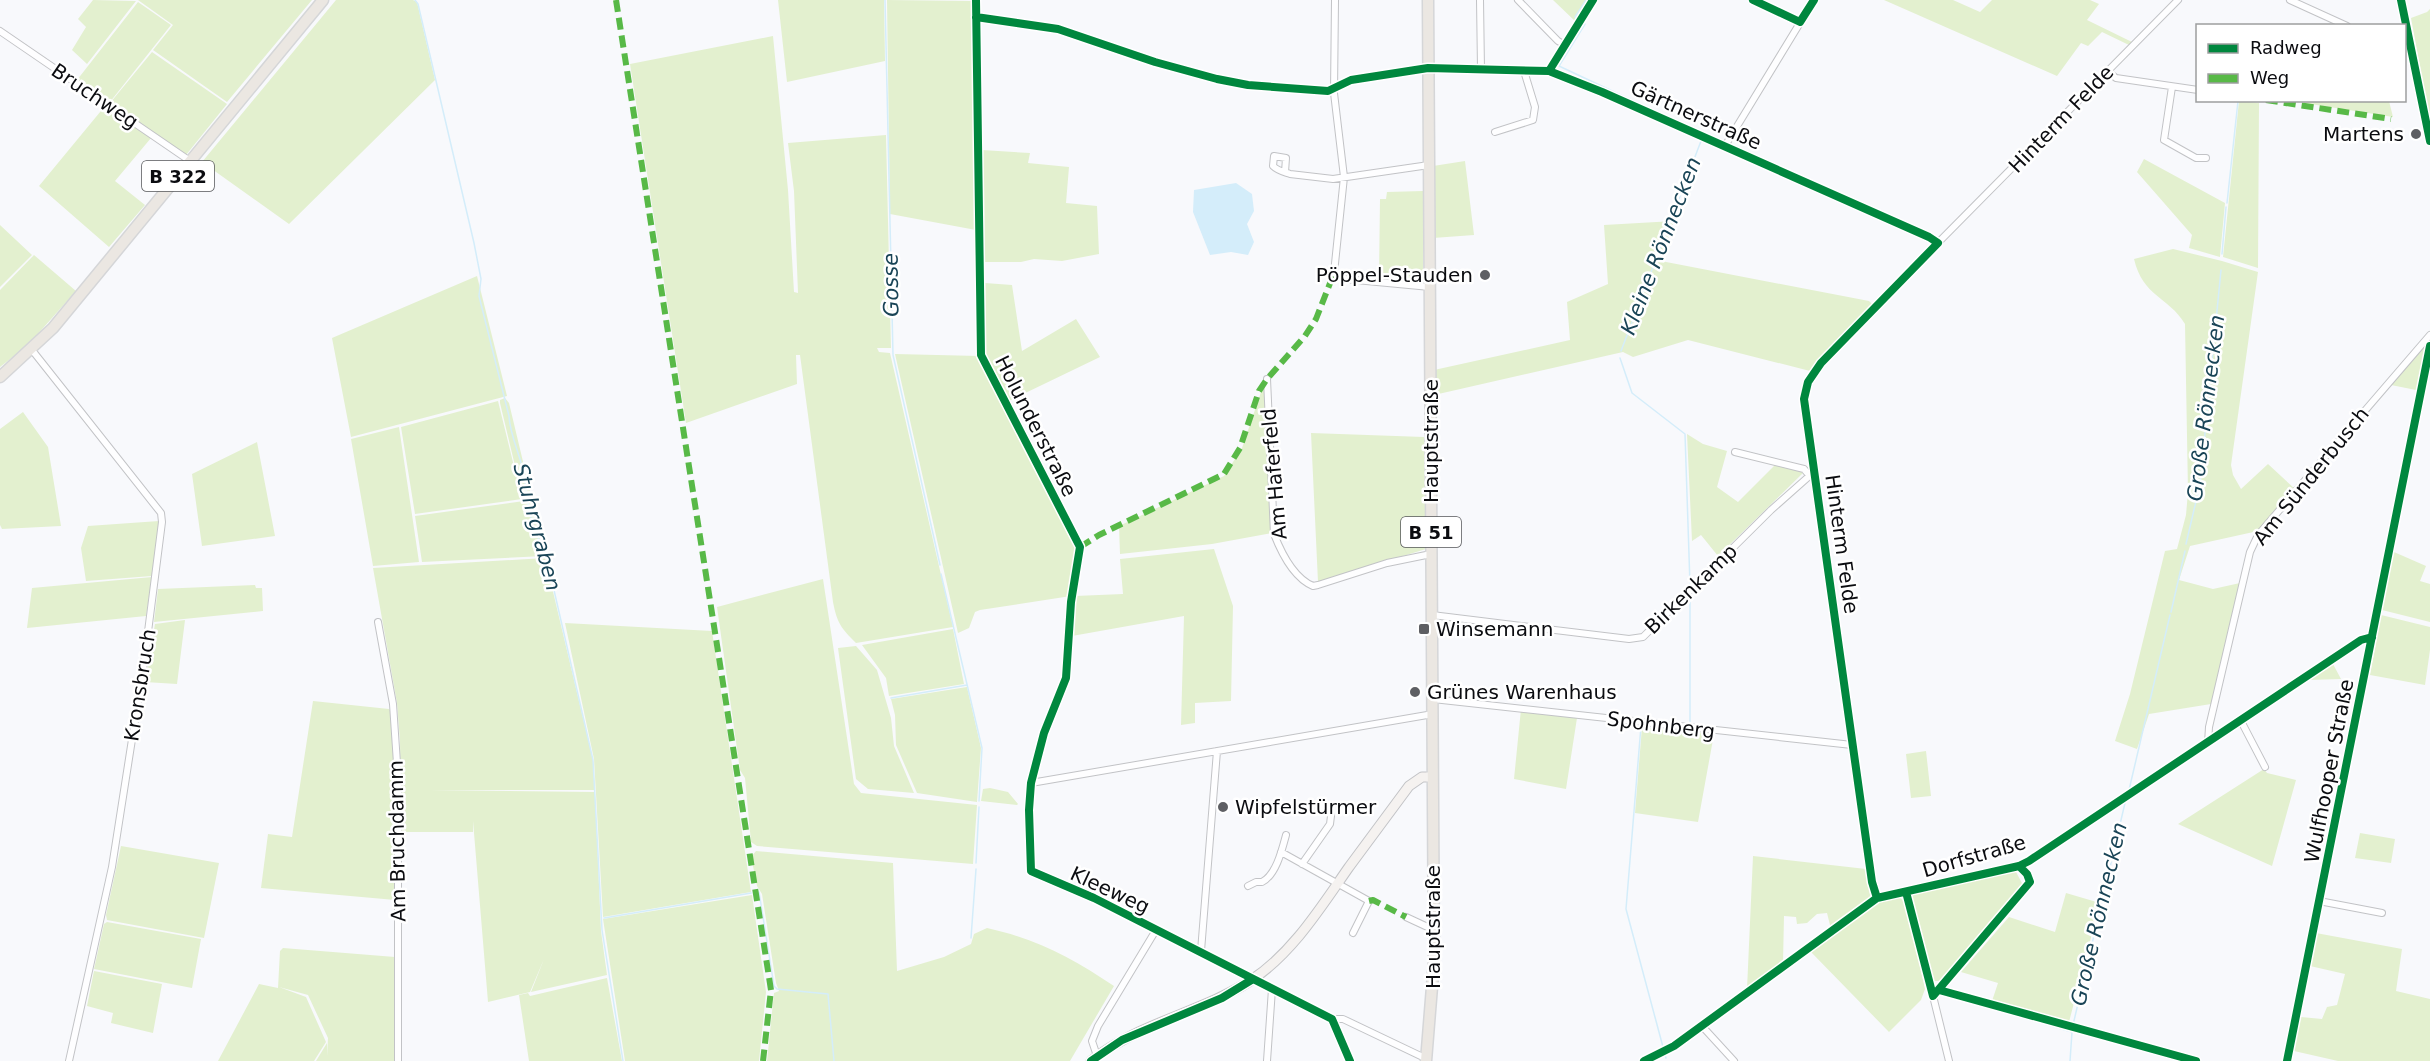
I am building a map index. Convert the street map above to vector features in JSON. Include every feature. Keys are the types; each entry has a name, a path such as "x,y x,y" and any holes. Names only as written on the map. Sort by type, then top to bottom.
{"main road":[{"name":"B 322","path":"0,377 54,328 323,0"},
{"name":"Hauptstraße","path":"1427,1060 1434,990 1428,0"}],"street":[{"name":"Holunderstraße","path":"976,0 981,355 1080,547 1071,602 1067,670 1044,733 1031,783"},
{"path":"1335,0 1334,89 1344,177 1334,273 1345,279 1430,287"},
{"path":"1479,0 1481,69"},
{"path":"1518,0 1558,41 1565,45"},
{"path":"1549,71 1593,0"},
{"path":"1753,0 1800,22"},
{"path":"1725,146 1814,0"},
{"name":"Hinterm Felde","path":"1878,898 1872,882 1812,473 1804,399 1808,382 1826,357 2178,0"},
{"path":"2290,0 2343,24"},
{"path":"2401,0 2404,24"},
{"name":"Bruchweg","path":"0,31 190,161"},
{"path":"2408,50 2430,141"},
{"name":"Gärtnerstraße","path":"1334,89 1351,80 1428,68 1549,71 1725,146 1914,230 1938,243"},
{"path":"1495,132 1533,120 1535,107 1524,71"},
{"path":"2107,71 2116,78 2196,90"},
{"path":"1217,79 1248,85 1328,91 1334,89"},
{"path":"2172,87 2164,140 2196,158 2206,158"},
{"path":"1285,172 1334,179 1429,165"},
{"name":"Am Sünderbusch","path":"2208,743 2209,727 2250,552 2258,535 2430,335"},
{"name":"Wulfhooper Straße","path":"2287,1061 2430,346"},
{"name":"Kronsbruch","path":"32,350 161,513 162,522 144,663 112,867 69,1061"},
{"name":"Am Haferfeld","path":"1267,379 1274,534 1281,552 1301,578 1306,583 1318,585 1386,563 1431,554"},
{"path":"1734,452 1812,473"},
{"name":"Birkenkamp","path":"1432,615 1629,639 1643,637 1812,473"},
{"name":"Am Bruchdamm","path":"378,622 393,704 398,778 398,1061"},
{"name":"Dorfstraße","path":"1644,1061 1674,1046 1878,898 2029,861 2361,640 2372,637"},
{"name":"Spohnberg","path":"1433,699 1852,745"},
{"path":"1031,783 1433,714"},
{"path":"2241,720 2265,767"},
{"path":"1201,951 1216,751"},
{"path":"1156,930 1093,1038 1094,1059 1122,1040 1222,998 1253,979 1286,950 1408,786 1422,777 1432,777"},
{"name":"Kleeweg","path":"1031,783 1029,810 1031,872 1094,898 1272,989 1332,1018 1343,1019 1427,1060"},
{"path":"1302,864 1330,824 1331,816"},
{"path":"1248,886 1269,878 1286,835"},
{"path":"1281,852 1369,901 1353,933"},
{"path":"1906,892 1949,1061"},
{"path":"2319,901 2382,913"},
{"path":"1406,917 1434,930"},
{"path":"1267,1061 1272,989"},
{"path":"1933,996 1939,990 1967,998"},
{"path":"1332,1018 1350,1061"},
{"path":"1701,1025 1734,1061"}],"green space":[{"path":"93,0 136,1 87,64 72,50 86,27 78,19"},
{"path":"138,0 312,0 227,102 153,50 173,25"},
{"path":"336,0 413,0 417,2 435,80 289,224 202,162"},
{"path":"778,0 884,0 885,61 787,82"},
{"path":"887,0 973,1 976,230 890,214"},
{"path":"1553,0 1590,0 1576,22"},
{"path":"1884,0 1953,0 1980,12 1992,0 2090,0 2099,4 2087,20 2132,42 2129,45 2102,32 2088,46 2081,43 2057,76"},
{"path":"138,2 171,25 110,102 77,80"},
{"path":"2430,9 2430,121 2411,18"},
{"path":"773,36 788,190 794,292 798,293 794,191 788,143 886,135 891,348 877,348 879,352 890,353 953,627 856,643 840,625 833,602 800,355 796,355 797,384 686,423 630,64"},
{"path":"152,52 227,104 186,155 110,103"},
{"path":"2239,102 2259,103 2258,268 2223,257"},
{"path":"2389,102 2393,117 2304,103"},
{"path":"105,106 151,138 115,181 145,205 109,247 39,186"},
{"path":"982,150 1030,153 1028,163 1069,167 1066,203 1097,206 1099,254 1062,261 1034,259 1021,262 984,262"},
{"path":"2144,159 2225,203 2220,257 2189,248 2192,235 2137,172"},
{"path":"1465,161 1474,235 1433,238 1433,166"},
{"path":"1423,191 1423,284 1379,280 1380,199 1386,199 1387,192"},
{"path":"1674,221 1661,261 1869,301 1873,305 1810,371 1688,340 1633,357 1623,352 1434,395 1434,370 1570,340 1567,302 1608,284 1604,225"},
{"path":"0,225 32,255 0,287"},
{"path":"2173,249 2258,272 2231,465 2233,475 2241,489 2268,464 2295,489 2258,531 2190,546 2179,580 2213,589 2240,583 2211,704 2149,714 2137,749 2115,741 2130,694 2165,551 2177,549 2186,515 2188,492 2185,324 2171,307 2143,281 2134,259"},
{"path":"34,255 76,291 28,345 0,367 0,290"},
{"path":"477,276 507,396 351,437 332,338"},
{"path":"985,283 1012,285 1022,351 1076,319 1100,357 1009,401 986,355"},
{"path":"2423,347 2425,348 2416,390 2391,385"},
{"path":"895,354 979,356 1078,548 1071,596 980,610 975,612 969,628 958,633"},
{"path":"1265,387 1272,533 1212,544 1120,554 1119,526 1224,476 1242,448 1261,392"},
{"path":"505,398 509,403 531,495 528,497 522,495 500,403 500,400"},
{"path":"498,401 522,499 415,514 401,427"},
{"path":"23,412 48,447 61,526 2,529 0,525 0,429"},
{"path":"399,427 419,562 373,566 351,439"},
{"path":"1311,433 1424,437 1426,549 1318,582"},
{"path":"1687,434 1703,444 1727,451 1717,487 1738,502 1776,464 1800,470 1803,473 1718,556 1701,535 1692,541"},
{"path":"257,442 275,536 202,546 192,474"},
{"path":"531,500 544,556 422,562 415,516"},
{"path":"159,521 152,576 86,581 81,548 88,526"},
{"path":"1214,549 1233,606 1231,701 1195,703 1195,723 1181,725 1184,616 1072,636 1075,596 1123,594 1120,559"},
{"path":"2394,552 2426,566 2420,581 2430,584 2430,622 2382,610"},
{"path":"545,558 593,760 595,790 430,790 595,792 601,931 607,975 531,992 544,959 530,992 488,1002 473,821 473,832 401,832 400,741 397,703 373,568"},
{"path":"152,577 146,616 27,628 32,588"},
{"path":"823,579 854,784 861,793 977,805 973,864 757,846 751,842 745,778 740,770 717,607"},
{"path":"255,585 256,588 262,588 263,611 154,622 158,589"},
{"path":"2381,615 2430,627 2430,650 2425,685 2370,675"},
{"path":"185,620 177,684 145,682 155,624"},
{"path":"565,623 712,631 751,892 603,917 594,759"},
{"path":"953,629 964,684 889,696 886,678 862,645"},
{"path":"856,646 877,670 891,718 894,746 914,793 868,789 856,779 838,648"},
{"path":"2333,664 2341,679 2307,679"},
{"path":"967,687 981,748 977,802 917,793 896,745 895,715 891,699"},
{"path":"313,701 389,709 392,713 396,791 395,900 261,888 268,834 292,837"},
{"path":"1521,709 1577,718 1566,789 1514,779"},
{"path":"1642,727 1714,734 1698,822 1635,813"},
{"path":"1926,751 1931,796 1911,798 1906,754"},
{"path":"2264,769 2267,773 2296,780 2272,866 2178,824"},
{"path":"990,788 1008,792 1018,804 981,801 983,789"},
{"path":"2360,833 2395,839 2391,863 2355,858"},
{"path":"121,846 219,863 204,938 107,920 106,915"},
{"path":"756,851 893,863 897,971 944,957 971,944 974,934 987,928 1022,938 1054,951 1114,986 1070,1061 767,1061 774,993 779,991 762,894 757,886 751,857"},
{"path":"1753,856 1866,869 1870,899 1831,929 1827,913 1817,914 1807,923 1797,924 1796,917 1784,916 1783,963 1747,989"},
{"path":"2016,872 2023,885 1943,981 1934,981 1911,897 1913,894"},
{"path":"2066,893 2100,903 2069,1022 1992,1001 1998,983 1961,972 2009,917 2055,932"},
{"path":"752,895 766,992 759,1061 625,1061 603,919"},
{"path":"1899,897 1906,903 1925,989 1921,1000 1889,1032 1810,951 1879,901"},
{"path":"107,922 201,939 192,988 94,969 104,924"},
{"path":"2316,933 2402,949 2396,991 2430,999 2430,1061 2338,1061 2294,1051 2301,1017 2322,1019 2327,1007 2337,1005 2345,974 2310,966"},
{"path":"283,948 395,957 396,1061 316,1061 327,1043 327,1056 328,1038 308,995 279,987 306,997 326,1042 314,1061 218,1061 259,984 278,988 280,951"},
{"path":"94,971 162,984 153,1033 111,1023 113,1013 87,1006"},
{"path":"607,978 622,1061 529,1061 519,995 528,993 530,996"}],"water":[{"path":"1236,183 1252,194 1254,211 1247,224 1254,242 1248,255 1231,252 1210,255 1193,212 1194,190"}],"waterway":[{"name":"Stuhrgraben","path":"415,0 418,4 474,243 481,279 479,296 511,431 524,474 531,519 545,551 593,760 602,930 623,1061"},
{"name":"Gosse","path":"885,0 893,355 940,565"},
{"name":"Kleine Rönnecken","path":"1578,19 1575,17 1586,0"},
{"name":"Kleine Rönnecken","path":"1585,24 1559,66 1695,130"},
{"name":"Große Rönnecken","path":"2227,203 2238,102"},
{"name":"Kleine Rönnecken","path":"1621,351 1701,141"},
{"name":"Große Rönnecken","path":"2222,254 2226,207"},
{"name":"Große Rönnecken","path":"2186,544 2200,484 2221,270"},
{"path":"1620,358 1632,393 1685,434 1690,585"},
{"name":"Große Rönnecken","path":"2171,612 2185,551"},
{"name":"Gosse","path":"941,574 982,748 979,801"},
{"path":"1690,597 1690,724"},
{"name":"Große Rönnecken","path":"2129,790 2170,615"},
{"path":"891,698 967,685"},
{"path":"1663,1047 1626,909 1641,726 1691,731"},
{"name":"Große Rönnecken","path":"2073,1025 2125,803"},
{"name":"Gosse","path":"976,863 979,807"},
{"name":"Gosse","path":"971,938 976,869"},
{"path":"759,892 774,986 777,989 828,994 834,1061"},
{"path":"604,918 751,893"},
{"path":"1971,1003 2072,1032 2070,1061"},
{"path":"2082,1034 2179,1061"}],"marked path":[{"path":"616,0 771,990 763,1061"},
{"path":"2279,102 2391,119"},
{"path":"1080,547 1099,535 1224,474 1240,448 1259,391 1305,336 1316,319 1334,273"},
{"path":"1369,901 1373,900 1406,917"}],"cycle path":[{"path":"976,0 981,355 1080,547 1071,602 1066,678 1044,733 1031,783 1029,810 1031,871 1094,898 1332,1019 1350,1061"},
{"path":"1549,71 1593,0"},
{"path":"1753,0 1800,22 1814,0"},
{"path":"2401,0 2406,24"},
{"path":"976,17 1058,29 1155,62 1248,85 1328,91 1351,80 1428,68 1549,71 1602,92 1938,243 1821,363 1808,382 1804,399 1872,882 1877,898"},
{"path":"2406,24 2430,141"},
{"path":"2287,1061 2430,346"},
{"path":"1644,1061 1674,1046 1877,898 2019,866 2029,861 2361,640 2372,637"},
{"path":"1906,892 1933,996 2030,882 2027,874 2019,866"},
{"path":"1091,1061 1122,1040 1222,998 1253,979"},
{"path":"1939,990 2196,1061"}],"place":[{"name":"Martens","path":"2416,134"},
{"name":"Pöppel-Stauden","path":"1485,275"},
{"name":"Winsemann","path":"1424,629"},
{"name":"Grünes Warenhaus","path":"1415,692"},
{"name":"Wipfelstürmer","path":"1223,807"}]}
